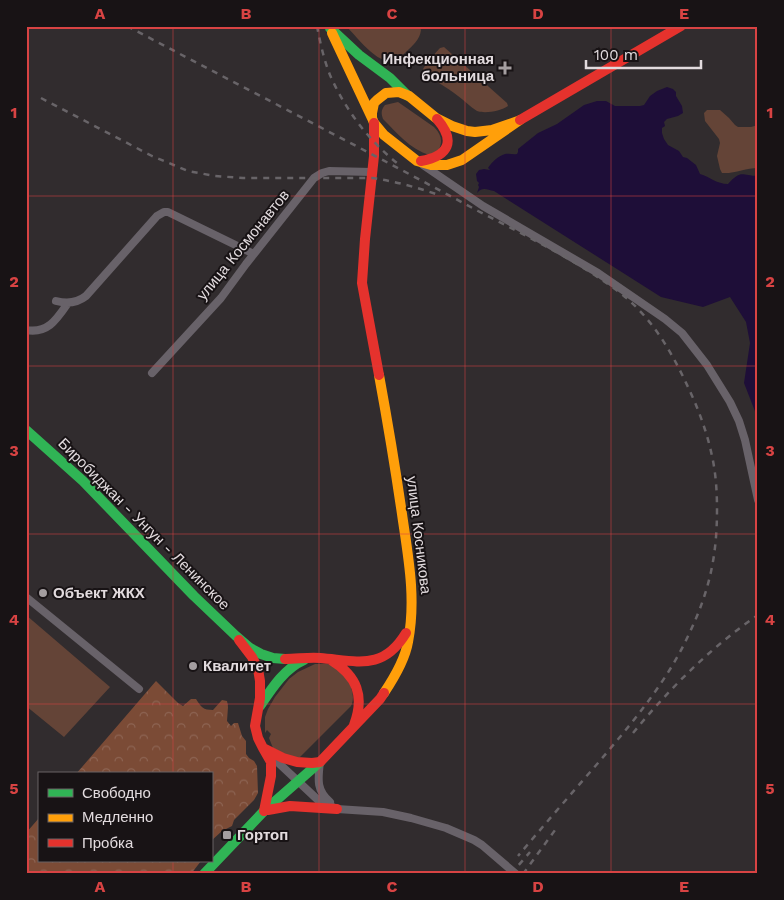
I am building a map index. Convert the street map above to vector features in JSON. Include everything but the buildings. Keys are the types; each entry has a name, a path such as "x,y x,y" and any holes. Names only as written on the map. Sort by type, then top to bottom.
{"main road":[{"path":"330,27 373,121 384,135 417,161 447,165 462,160 518,122 681,26"},
{"path":"330,27 359,55 390,78 444,126 448,139 446,149 436,159 417,161"},
{"path":"373,121 374,103 381,96 386,93 399,92 409,96"},
{"path":"436,118 460,129 475,132 492,130 518,122"},
{"name":"улица Косникова","path":"204,874 264,811 320,762 380,699 398,670 408,643 412,610 411,578 393,452 362,283 375,150 373,121"},
{"name":"Биробиджан - Унгун - Ленинское","path":"26,430 81,479 206,609 240,640"},
{"path":"240,640 266,656 281,659 298,660 308,658 366,662 391,653 401,643 409,624 412,610"},
{"path":"240,640 258,669 260,688 255,726 258,738 271,762 271,776 264,811 290,806 337,808"},
{"path":"258,710 270,691 288,670 300,661 308,658"},
{"path":"327,659 339,664 354,681 358,694 359,710 352,729"},
{"path":"263,748 290,761 308,764 320,762"}],"street":[{"path":"417,161 483,206 598,273 665,319 682,333 707,365 730,402 745,440 758,500"},
{"name":"улица Космонавтов","path":"152,373 220,298 314,178 329,171 372,172"},
{"path":"56,301 68,303 79,301 86,296 157,216 164,212 168,212 254,254"},
{"path":"26,330 39,330 48,326 56,320 68,303"},
{"path":"26,597 139,690"},
{"path":"263,748 314,796 337,808 384,812 446,828 474,840 516,874"},
{"path":"320,762 318,777 320,790 324,797 337,808"}],"shaded area":[{"path":"346,26 419,26 421,30 417,40 404,54 396,59 388,60 380,58 370,51"},
{"path":"444,47 507,103 508,106 493,111 477,111 431,77 423,69 440,48"},
{"path":"667,87 676,92 683,113 664,122 665,126 662,128 662,133 668,145 679,151 683,157 696,165 700,174 720,183 728,184 736,176 742,174 758,176 758,419 744,383 750,343 746,322 730,297 703,307 661,297 494,191 483,189 477,193 479,183 476,174 479,170 490,170 488,168 491,164 502,155 517,154 518,149 538,133 557,124 584,105 597,101 606,101 615,106 640,106 644,105 650,96 657,91"},
{"path":"398,102 437,130 441,139 438,151 429,155 416,149 383,119 382,112 385,105"},
{"path":"707,110 720,110 738,127 758,125 758,168 722,173 717,156 720,143 705,121 704,113"},
{"path":"26,615 110,687 64,737 26,706"},
{"path":"315,664 332,665 337,668 349,682 353,700 351,706 297,760 273,748 269,738 271,734 267,730 265,733 265,717 275,697 289,679 298,672"}],"green space":[{"path":"156,681 183,706 191,699 196,699 203,708 213,710 222,700 227,701 227,721 231,726 234,723 238,723 242,736 246,741 246,754 257,766 258,793 254,800 234,820 232,826 222,831 212,840 212,772 78,772"},
{"path":"38,819 38,862 200,862 191,874 26,874 26,833"}],"railway":[{"path":"127,26 538,242 596,276 624,296 647,318 678,366 688,387 708,438 716,490 717,527 713,559 702,604 680,652 660,685 611,748 518,856"},
{"path":"317,26 328,69 336,88 350,112 376,144 397,163"},
{"path":"41,98 152,156 188,171 215,176 243,178 372,178 404,184 436,194"},
{"path":"633,733 691,669 723,641 758,615"},
{"path":"523,874 558,826"},
{"path":"511,874 530,852"}],"traffic: fast":[{"path":"330,28 359,55 390,78 408,96"},
{"path":"26,430 83,481 194,596 236,636 250,648 261,654 285,659"},
{"path":"260,706 284,674 304,660"},
{"path":"204,874 264,811 320,762"}],"traffic: slow":[{"path":"332,33 372,118"},
{"path":"518,121 492,130 467,131 436,118 409,96 399,92 386,93 374,103 372,113 374,123 384,135 417,161 431,165 447,165 462,160 520,120"},
{"path":"379,375 392,448 412,596 407,649 399,669 384,693"}],"traffic: jam":[{"path":"520,120 681,26"},
{"path":"421,161 438,155 447,146 446,134 437,119"},
{"path":"374,123 374,156 362,283 379,375"},
{"path":"285,659 316,658 369,661 388,653 406,633"},
{"path":"239,640 252,657 258,669 260,698 255,726 258,738 263,748 283,758 297,762 320,762 384,693"},
{"path":"331,660 347,673 353,680 356,688 359,705 354,725"},
{"path":"263,748 271,762 271,776 264,811"},
{"path":"268,810 290,806 337,809"}],"place":[{"name":"Инфекционная больница","path":"505,68"},
{"name":"Объект ЖКХ","path":"43,593"},
{"name":"Квалитет","path":"193,666"},
{"name":"Гортоп","path":"227,835"}]}
